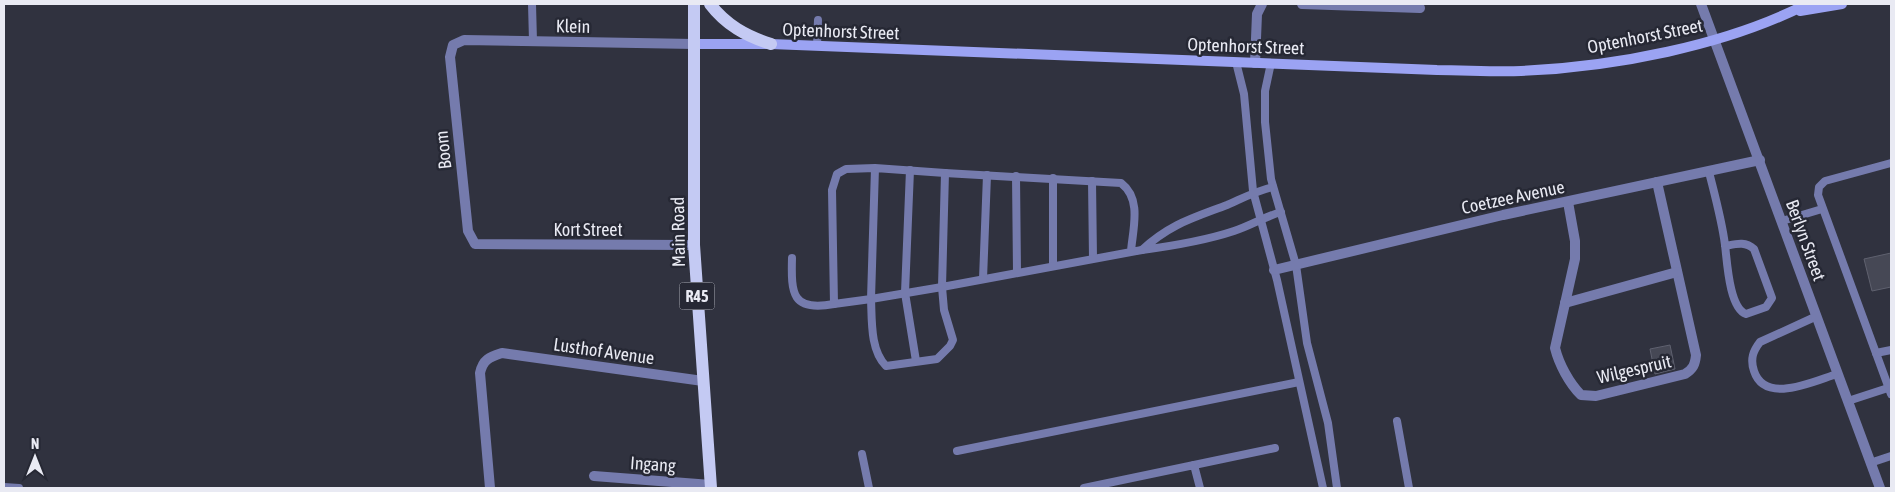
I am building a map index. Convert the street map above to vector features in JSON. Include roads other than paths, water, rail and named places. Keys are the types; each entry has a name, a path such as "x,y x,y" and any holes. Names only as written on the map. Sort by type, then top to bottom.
{"main road":[{"name":"Main Road","path":"694,4 694,245 702,381 711,487"},
{"path":"710,4 730,25 744,34 770,44"},
{"name":"Optenhorst Street","path":"694,44 770,44 1256,63 1520,70 1583,65 1650,55 1714,39 1789,13 1808,4"},
{"name":"Optenhorst Street","path":"1789,13 1842,4"}],"street":[{"path":"1256,63 1257,14 1258,8 1262,4"},
{"path":"1302,4 1420,8"},
{"name":"Berlyn Street","path":"1701,4 1880,488"},
{"name":"Klein","path":"453,45 464,40 694,44"},
{"name":"Boom","path":"453,45 450,58 468,231 472,241 482,245"},
{"name":"Coetzee Avenue","path":"1274,270 1503,215 1760,160"},
{"name":"Wilgespruit","path":"1568,202 1575,249 1556,348 1560,363 1581,395 1596,396 1685,374 1694,366 1696,356 1658,182"},
{"name":"Kort Street","path":"482,245 694,245"},
{"path":"1565,303 1677,272"},
{"name":"Lusthof Avenue","path":"490,488 480,373 485,360 502,353 702,381"},
{"name":"Ingang","path":"594,476 711,487"}],"lane":[{"path":"532,4 533,42"},
{"path":"817,46 818,20"},
{"path":"1236,62 1244,94 1253,192 1274,270 1323,488"},
{"path":"1271,63 1265,91 1265,122 1274,187 1296,265 1307,343 1328,423 1337,488"},
{"path":"1848,401 1890,390 1822,208 1818,195 1819,187 1825,181 1891,163"},
{"path":"875,168 871,299 873,332 882,362 886,366 937,359 950,346 952,340 944,310 942,286 945,173"},
{"path":"834,304 832,190 837,174 846,169 875,168 1121,183 1128,188 1135,201 1131,251"},
{"path":"910,170 905,293 916,361"},
{"path":"1709,172 1726,246 1728,272 1739,309 1746,314 1766,307 1772,298 1771,290 1754,249 1742,243 1726,246"},
{"path":"982,279 987,175"},
{"path":"1016,176 1017,272"},
{"path":"1053,178 1054,265"},
{"path":"1092,181 1093,258"},
{"path":"1142,250 1173,226 1231,203 1253,192 1274,187"},
{"path":"1782,221 1822,208"},
{"path":"792,258 792,291 797,300 805,305 819,307 1131,251 1169,247 1234,231 1260,218 1281,212"},
{"path":"1817,316 1760,342 1755,348 1752,358 1754,370 1759,381 1767,388 1783,389 1838,374"},
{"path":"1876,354 1891,350"},
{"path":"957,451 1299,382"},
{"path":"1397,421 1409,488"},
{"path":"1084,488 1275,448"},
{"path":"862,454 869,488"},
{"path":"1870,463 1891,456"},
{"path":"1194,465 1200,488"},
{"path":"4,487 19,488"}]}
